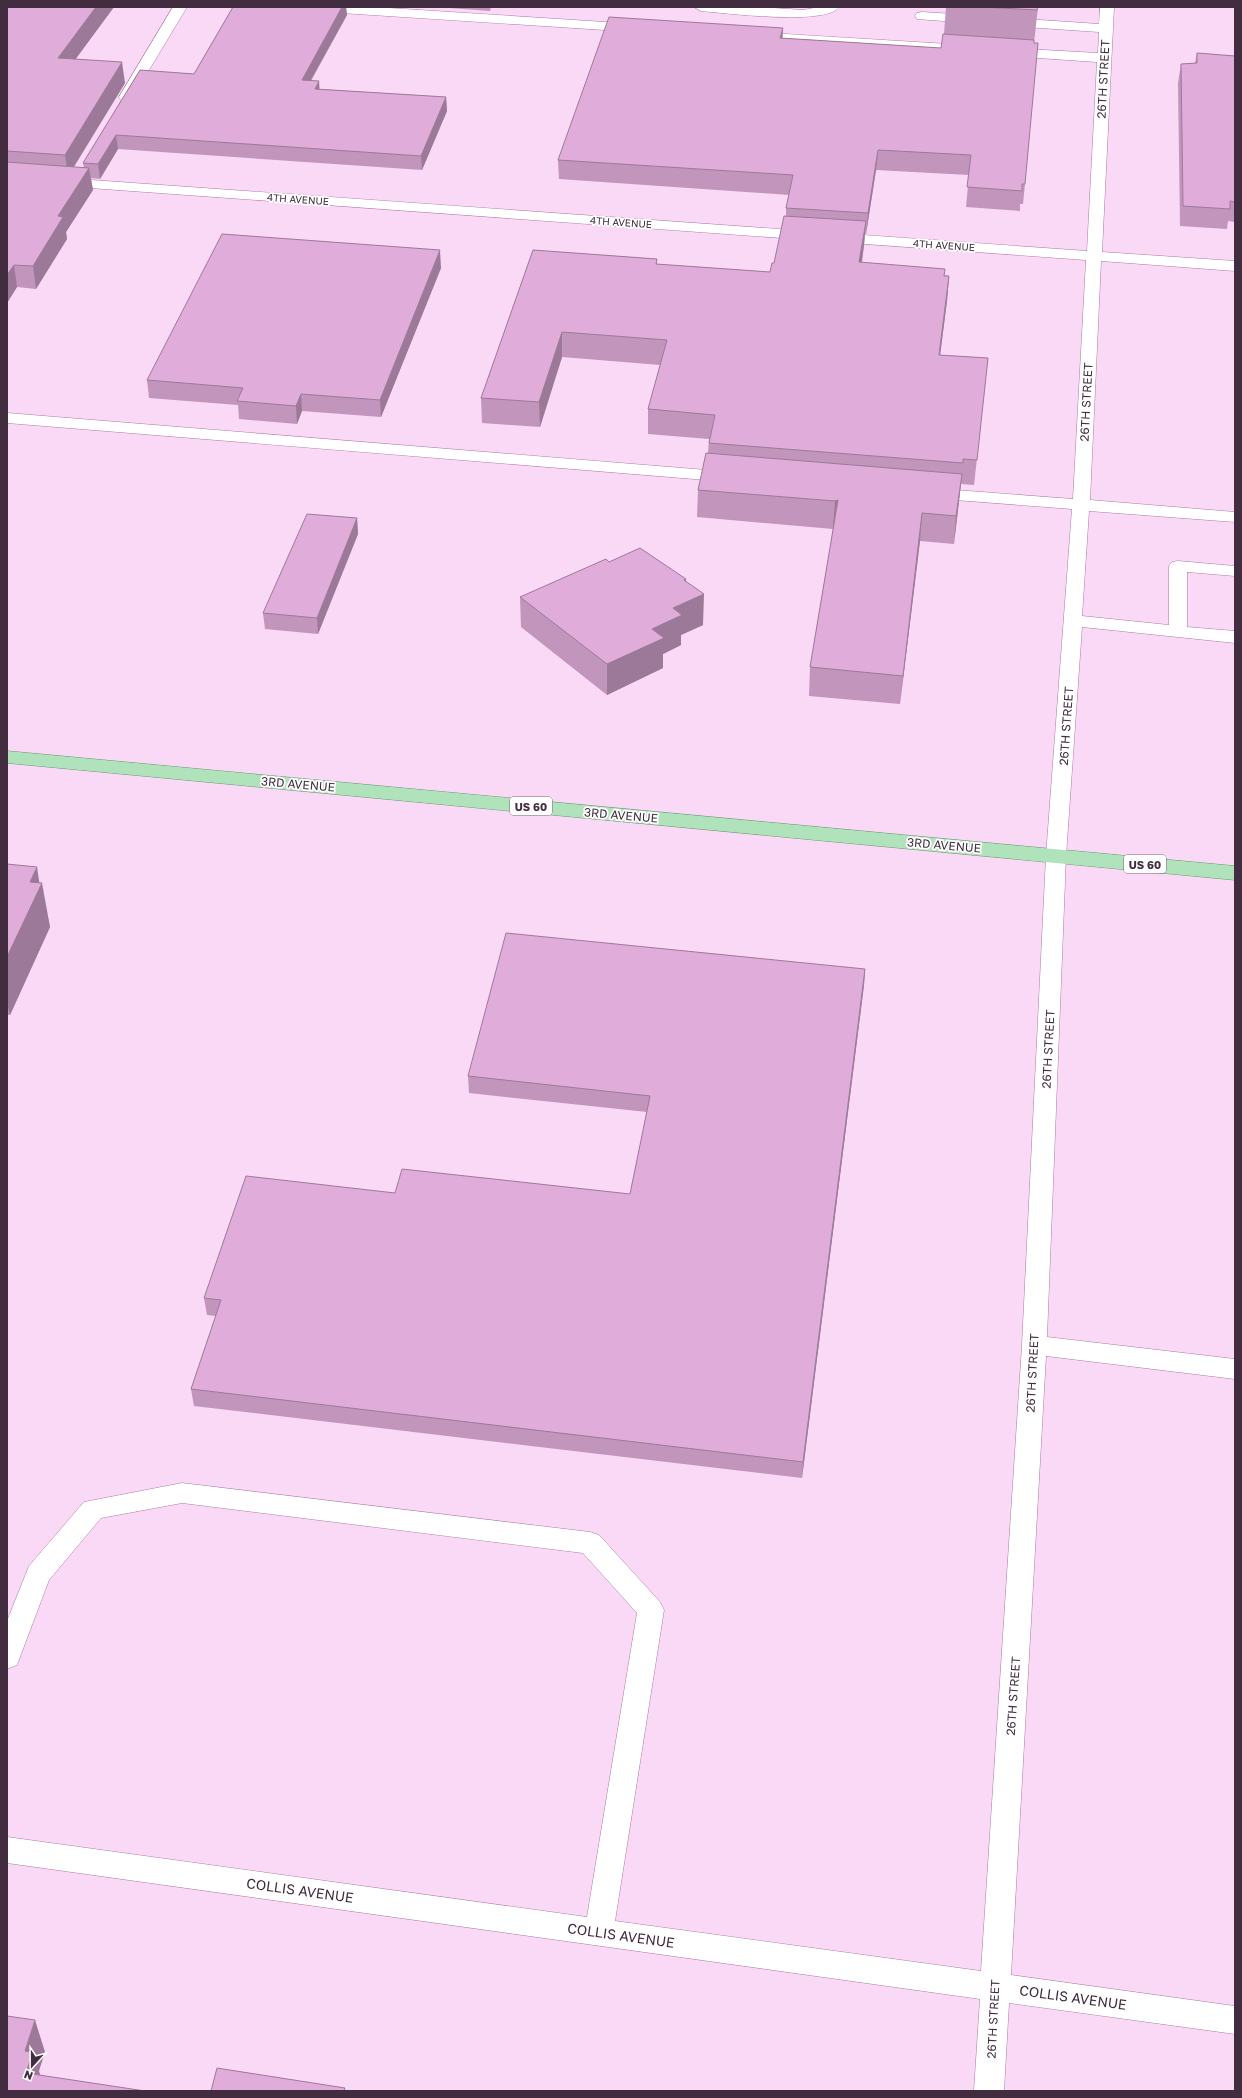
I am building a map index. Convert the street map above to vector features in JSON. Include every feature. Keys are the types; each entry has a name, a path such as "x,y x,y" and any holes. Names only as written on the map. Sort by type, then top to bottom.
{"main road":[{"name":"3RD AVENUE","path":"7,757 1235,873"}],"street":[{"path":"118,108 180,7"},
{"path":"310,7 650,29"},
{"path":"701,7 803,14 830,9 832,7"},
{"name":"26TH STREET","path":"989,2091 994,1987 1034,1345 1056,856 1082,505 1107,7"},
{"path":"922,16 970,19"},
{"path":"1025,23 1106,28"},
{"path":"738,35 975,50"},
{"path":"998,52 1104,58"},
{"path":"73,183 83,168"},
{"name":"4TH AVENUE","path":"7,178 1235,266"},
{"path":"7,418 746,478"},
{"path":"913,491 1235,518"},
{"path":"1178,632 1178,566 1235,571"},
{"path":"1073,621 1235,637"},
{"path":"1034,1345 1235,1369"},
{"path":"7,1657 38,1574 93,1508 182,1493 590,1543 651,1610 599,1931"},
{"name":"COLLIS AVENUE","path":"7,1850 1235,2020"}],"building":[{"path":"7,7 96,7 58,58 122,62 65,155 7,151"},
{"path":"233,7 342,7 302,80 319,81 315,89 446,97 421,156 116,135 98,164 83,163 140,70 194,74"},
{"path":"981,7 1038,7 1037,10"},
{"path":"609,17 783,28 780,38 941,48 943,34 1034,40 1034,43 1038,43 1025,184 1022,184 1022,191 967,187 971,155 878,150 868,213 786,208 793,175 558,160"},
{"path":"1197,53 1235,56 1235,202 1230,201 1230,209 1183,206 1181,64 1197,63"},
{"path":"7,162 89,168 58,216 63,217 33,266 14,265 7,275"},
{"path":"784,216 866,221 859,262 945,269 944,276 949,276 939,355 988,358 977,460 963,459 963,463 709,443 715,415 648,409 667,340 562,332 539,402 481,398 533,250 657,259 656,264 770,272 772,263 774,263"},
{"path":"222,234 440,250 380,400 301,394 296,406 237,401 243,388 147,380"},
{"path":"706,453 962,474 956,516 922,513 903,676 810,667 838,500 835,501 698,490"},
{"path":"307,514 357,518 317,618 263,613"},
{"path":"640,548 686,579 684,580 704,594 673,608 682,615 652,629 664,638 607,664 520,597 606,559 609,562"},
{"path":"7,864 37,867 30,882 42,883 7,957"},
{"path":"506,933 865,969 803,1462 191,1389 221,1300 204,1298 246,1176 395,1193 402,1169 630,1194 650,1096 468,1076"},
{"path":"7,2016 35,2020 25,2051 33,2052 26,2073 145,2091 7,2091"},
{"path":"217,2068 345,2088 344,2091 211,2091"}]}
